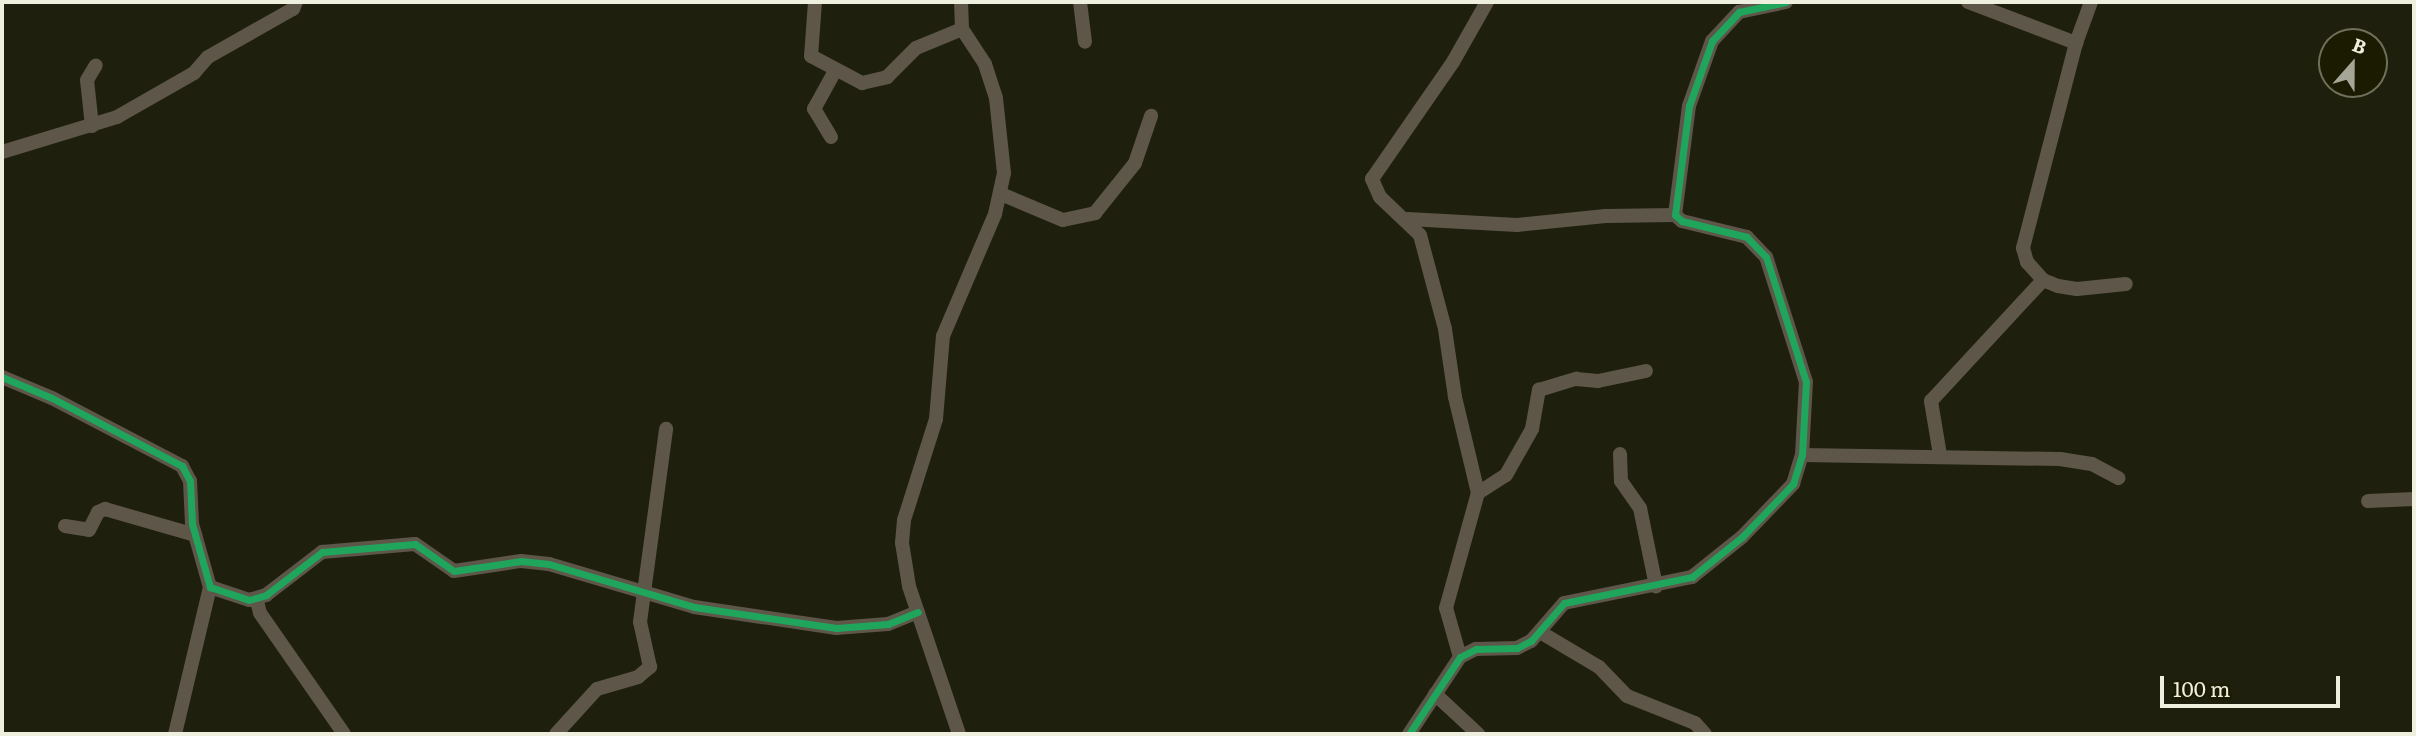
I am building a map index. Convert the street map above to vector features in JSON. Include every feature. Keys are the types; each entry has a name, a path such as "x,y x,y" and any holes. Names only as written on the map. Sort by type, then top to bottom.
{"street":[{"path":"2,152 117,117 194,73 208,57 293,9 296,2"},
{"path":"815,2 809,51 835,71 872,84 887,78 916,48 962,29"},
{"path":"959,734 918,611 904,559 904,520 938,411 945,328 1001,194 1004,173 996,98 985,64 962,29 961,2"},
{"path":"1080,2 1085,42"},
{"path":"1460,657 1446,608 1478,493 1428,260 1420,235 1408,219 1380,197 1372,179 1374,171 1452,62 1487,2"},
{"path":"1675,215 1689,106 1712,41 1739,12 1786,2"},
{"path":"1968,2 2077,43"},
{"path":"2091,2 2077,43 2023,248 2027,262 2043,280 2077,289 2126,284"},
{"path":"92,126 87,80 96,65"},
{"path":"831,137 814,109 835,71"},
{"path":"1001,194 1063,220 1095,213 1135,163 1151,116"},
{"path":"1408,219 1517,225 1606,216 1675,215 1682,221 1747,237 1766,257 1806,382 1802,455 1793,484 1742,537 1701,572 1656,586 1564,603 1540,632 1517,648 1476,649 1460,657 1409,734"},
{"path":"1940,455 1931,401 2043,280"},
{"path":"1478,493 1506,475 1532,429 1539,390 1576,379 1598,381 1646,371"},
{"path":"2,377 52,397 182,466 190,481 195,535 210,587 175,734"},
{"path":"556,734 597,689 638,677 650,667 641,637 643,591 666,429"},
{"path":"1620,454 1621,481 1640,508 1656,586"},
{"path":"1802,455 1940,455 2079,461 2118,478"},
{"path":"2368,501 2414,499"},
{"path":"65,526 89,530 98,512 105,509 195,535"},
{"path":"257,601 322,552 415,544 454,570 521,561 716,611 853,630 888,624 918,611"},
{"path":"210,587 257,601"},
{"path":"257,601 260,613 344,734"},
{"path":"1540,632 1599,667 1627,696 1695,723 1705,734"},
{"path":"1435,694 1478,734"}],"cycle path":[{"path":"1409,734 1460,657 1476,649 1517,648 1531,641 1564,603 1692,577 1742,537 1793,484 1802,455 1806,382 1766,257 1747,237 1682,221 1675,215 1689,106 1712,41 1739,12 1786,2"},
{"path":"2,377 52,398 182,466 190,481 192,524 210,587 249,600 266,595 322,552 415,544 454,571 521,561 549,564 694,607 836,628 888,624 918,612"}]}
